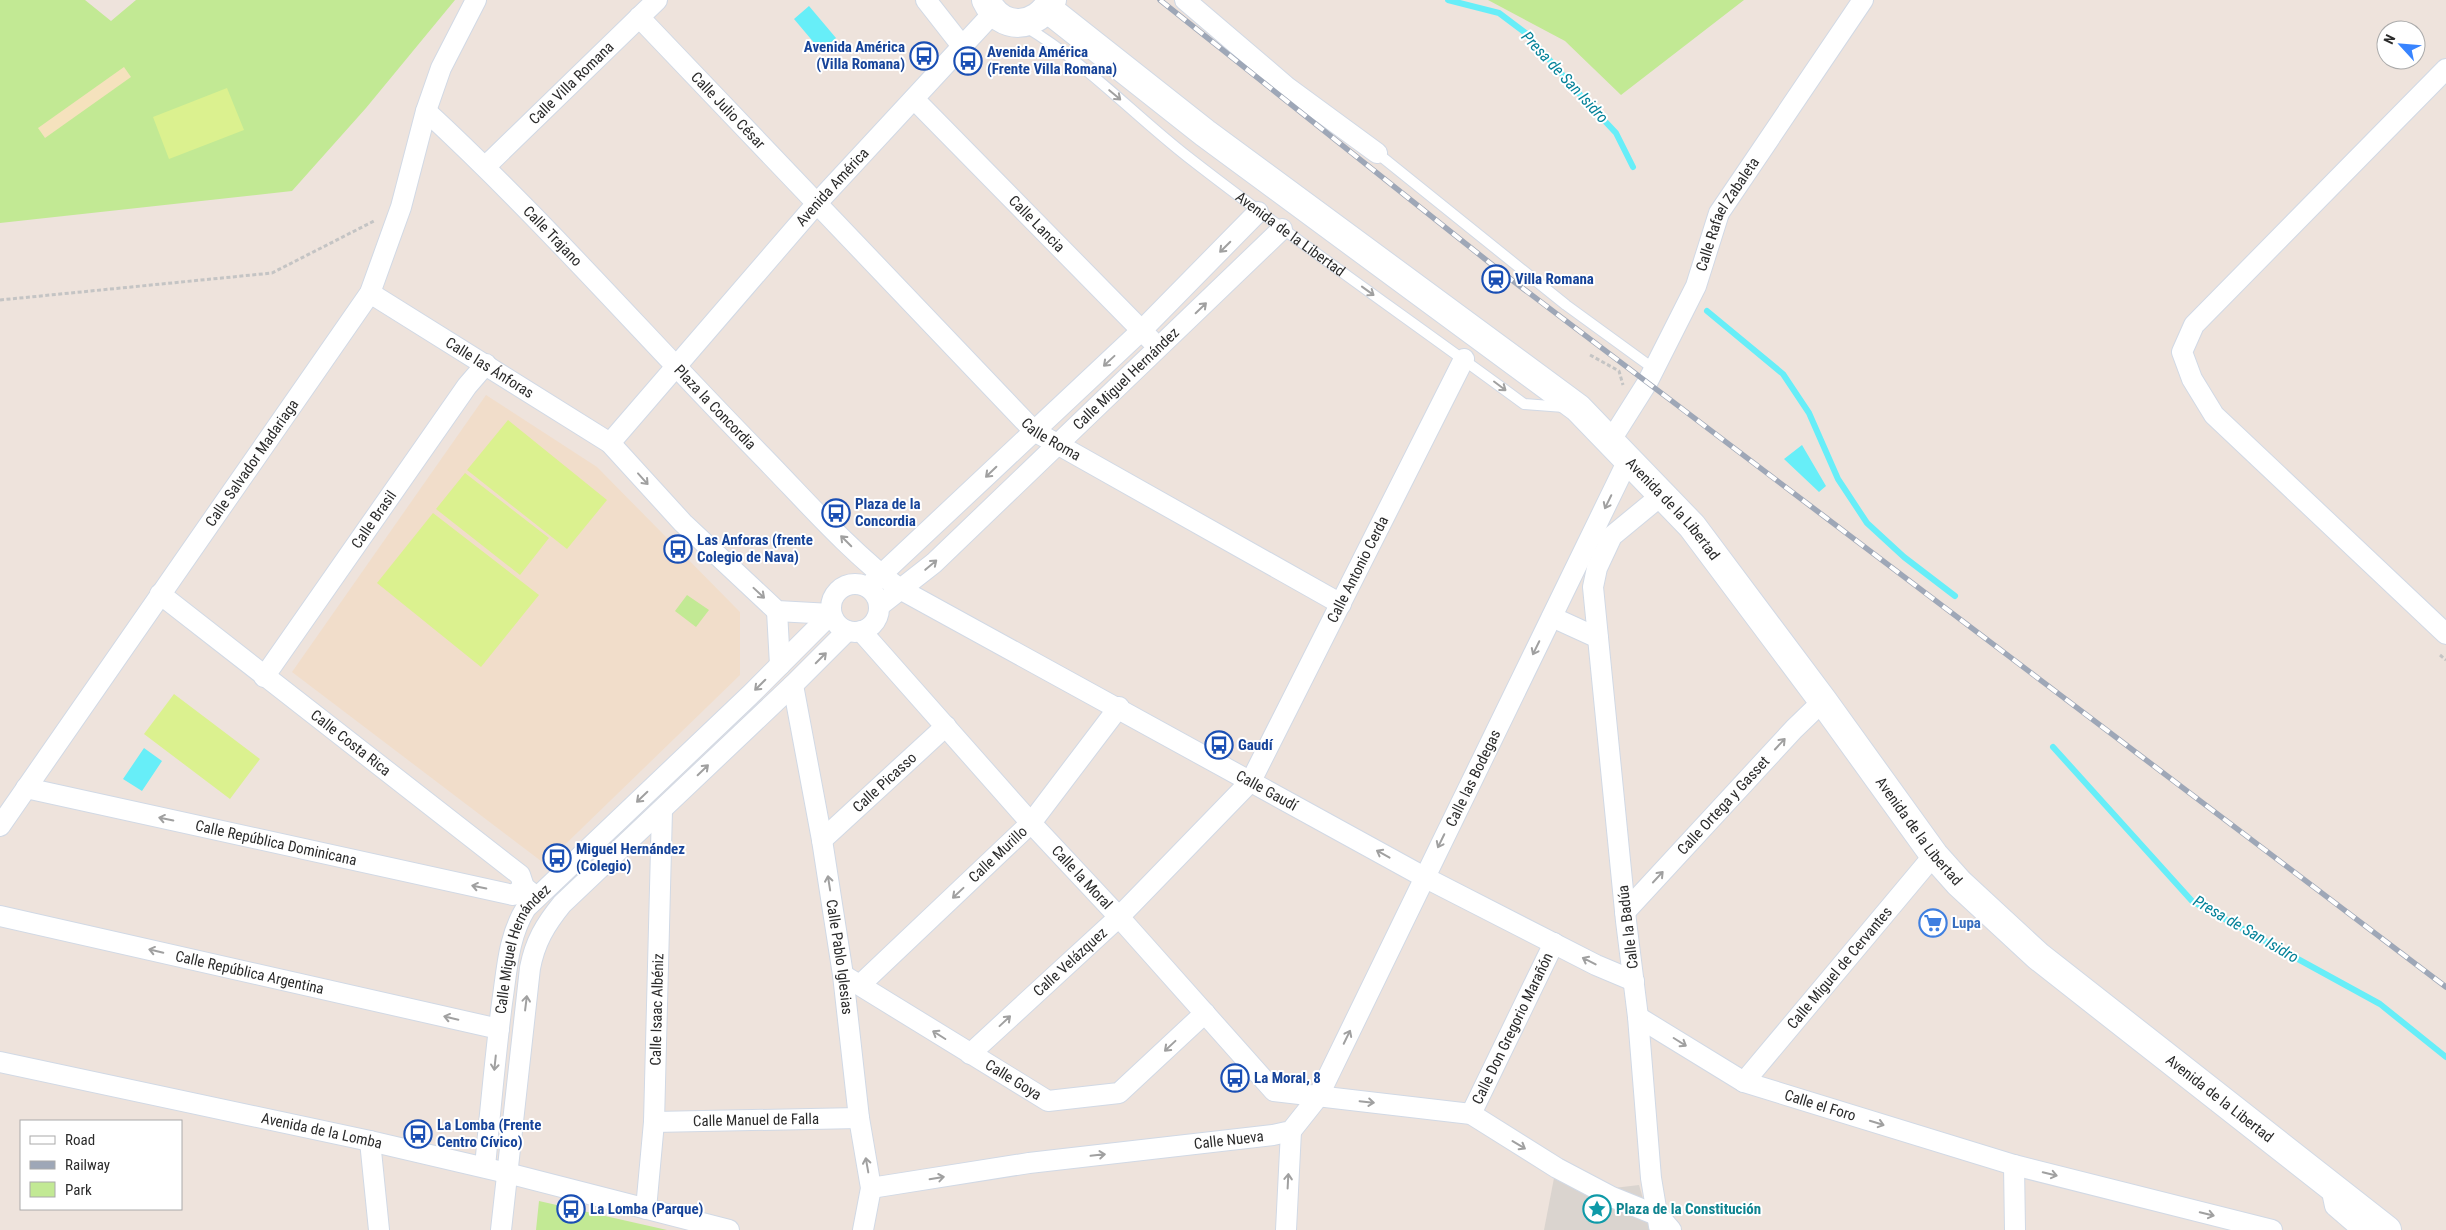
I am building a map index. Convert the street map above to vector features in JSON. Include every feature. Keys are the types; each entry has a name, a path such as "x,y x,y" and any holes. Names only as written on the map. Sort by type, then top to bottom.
{"main road":[{"path":"990,6 1004,20 1021,24 1040,16 1050,4"},
{"name":"Avenida de la Libertad","path":"1050,4 1205,133 1578,408 1620,449 1692,526 1823,701 1934,855 1959,882 2038,956 2387,1230"}],"street":[{"name":"Calle Salvador Madariaga","path":"0,826 370,293 401,207 426,111 441,68 476,0"},
{"name":"Calle Villa Romana","path":"486,166 657,0"},
{"path":"926,0 962,46"},
{"path":"1185,0 1287,87 1377,153"},
{"name":"Calle Rafael Zabaleta","path":"1620,449 1654,369 1696,286 1719,213 1863,0"},
{"name":"Avenida América","path":"674,367 818,202 962,46 990,6"},
{"name":"Calle Julio César","path":"639,17 818,202"},
{"path":"2446,69 2194,325 2182,352 2192,379 2214,414 2446,634"},
{"name":"Calle Lancia","path":"914,99 1158,348"},
{"name":"Calle Trajano","path":"426,111 486,166 674,367"},
{"name":"Calle Roma","path":"818,202 1034,432 1341,604"},
{"name":"Calle Miguel Hernández","path":"875,581 1142,330 1258,212"},
{"name":"Calle Miguel Hernández","path":"879,606 934,562 1282,229"},
{"name":"Calle las Ánforas","path":"370,293 610,443"},
{"name":"Calle Antonio Cerda","path":"1251,780 1464,360"},
{"name":"Calle Brasil","path":"264,677 467,386 486,364"},
{"name":"Plaza la Concordia","path":"610,443 674,367 875,581"},
{"path":"610,443 682,523 777,611 831,614"},
{"name":"Calle las Bodegas","path":"1318,1097 1586,546 1620,449"},
{"name":"Calle la Badúa","path":"1663,494 1612,536 1597,568 1593,587 1625,912 1638,1017 1651,1178 1663,1225"},
{"path":"1586,546 1593,587"},
{"path":"875,581 879,606 877,617 871,626 854,631 837,624 831,614 831,602 836,592 846,585 857,583 875,581"},
{"name":"Calle Gaudí","path":"875,581 900,588 1119,707 1192,750 1251,780 1424,877 1634,981"},
{"name":"Calle Costa Rica","path":"160,594 520,875 530,892"},
{"path":"777,611 780,664"},
{"name":"Calle Miguel Hernández","path":"485,1167 499,1029 515,926 526,908 530,892 780,664 831,614"},
{"path":"1552,617 1598,638"},
{"name":"Calle Miguel Hernández","path":"501,1230 534,948 544,927 562,904 793,685 854,631"},
{"name":"Calle la Moral","path":"854,631 946,726 1031,823 1119,917 1274,1091 1318,1097"},
{"name":"Calle Pablo Iglesias","path":"793,685 851,980 859,1118 872,1188 863,1230"},
{"name":"Calle Ortega y Gasset","path":"1625,912 1794,729 1823,701"},
{"name":"Calle Murillo","path":"851,980 1031,823 1119,707"},
{"name":"Calle Picasso","path":"822,840 946,726"},
{"name":"Calle Velázquez","path":"970,1054 1119,917 1251,780"},
{"name":"Calle República Dominicana","path":"26,788 513,895 530,892"},
{"name":"Calle Isaac Albéniz","path":"646,1209 654,1122 662,810"},
{"name":"Calle Miguel de Cervantes","path":"1744,1082 1934,855"},
{"name":"Calle República Argentina","path":"0,916 499,1029"},
{"name":"Calle Don Gregorio Marañón","path":"1471,1114 1554,943"},
{"name":"Calle Goya","path":"851,980 1048,1101 1119,1094 1205,1013"},
{"name":"Calle el Foro","path":"1638,1017 1744,1082 2014,1165 2272,1230"},
{"name":"Avenida de la Lomba","path":"0,1062 485,1167 729,1230"},
{"path":"1286,1230 1291,1130 1318,1097 1471,1114 1558,1168 1663,1225"},
{"name":"Calle Manuel de Falla","path":"654,1122 859,1118"},
{"name":"Calle Nueva","path":"872,1188 1029,1163 1273,1136 1291,1130"},
{"path":"370,1141 379,1230"},
{"path":"2014,1165 2015,1230"},
{"path":"2330,1185 2335,1206 2363,1230"}],"lane":[{"name":"Avenida de la Libertad","path":"1021,24 1053,43 1187,156 1258,212 1524,404 1578,408"},
{"path":"1377,153 1566,305 1654,369"}],"path":[{"path":"0,300 272,273 401,207"},
{"path":"1590,355 1619,371 1624,388"},
{"path":"2439,653 2446,660"}],"shaded area":[{"path":"486,395 597,467 740,612 740,675 545,864 292,672"},
{"name":"Plaza de la Constitución","path":"1563,1159 1614,1188 1639,1185 1652,1230 1544,1230 1554,1178"}],"green space":[{"path":"0,0 85,0 111,21 136,0 455,0 366,108 292,191 0,223"},
{"path":"1488,0 1744,0 1621,95 1565,41"},
{"path":"227,88 244,130 169,159 153,117"},
{"path":"508,420 607,500 567,549 467,470"},
{"path":"465,473 549,538 520,575 436,509"},
{"path":"433,513 539,595 481,667 377,583"},
{"path":"687,595 709,610 696,627 675,611"},
{"path":"174,694 260,759 230,799 144,734"},
{"path":"539,1201 667,1230 536,1230"}],"sand":[{"path":"124,67 131,77 45,138 38,128"}],"water":[{"path":"809,6 836,38 821,51 794,19"},
{"path":"1802,445 1826,486 1819,492 1784,459"},
{"path":"144,748 162,761 142,791 123,779"}],"waterway":[{"name":"Presa de San Isidro","path":"1448,0 1499,13 1527,34 1616,133 1633,167"},
{"name":"Presa de San Isidro","path":"1707,311 1783,374 1809,413 1838,479 1867,523 1904,557 1955,596"},
{"name":"Presa de San Isidro","path":"2053,747 2192,901 2380,1004 2446,1057"}],"railway":[{"path":"1160,0 1500,271 2446,987"}],"place":[{"name":"Avenida América (Villa Romana)","path":"924,56"},
{"name":"Avenida América (Frente Villa Romana)","path":"968,61"},
{"name":"Villa Romana","path":"1496,279"},
{"name":"Plaza de la Concordia","path":"836,513"},
{"name":"Las Anforas (frente Colegio de Nava)","path":"678,549"},
{"name":"Gaudí","path":"1219,745"},
{"name":"Miguel Hernández (Colegio)","path":"557,858"},
{"name":"Lupa","path":"1933,923"},
{"name":"La Moral, 8","path":"1235,1078"},
{"name":"La Lomba (Frente Centro Cívico)","path":"418,1134"},
{"name":"La Lomba (Parque)","path":"571,1209"},
{"name":"Plaza de la Constitución","path":"1597,1209"}]}
